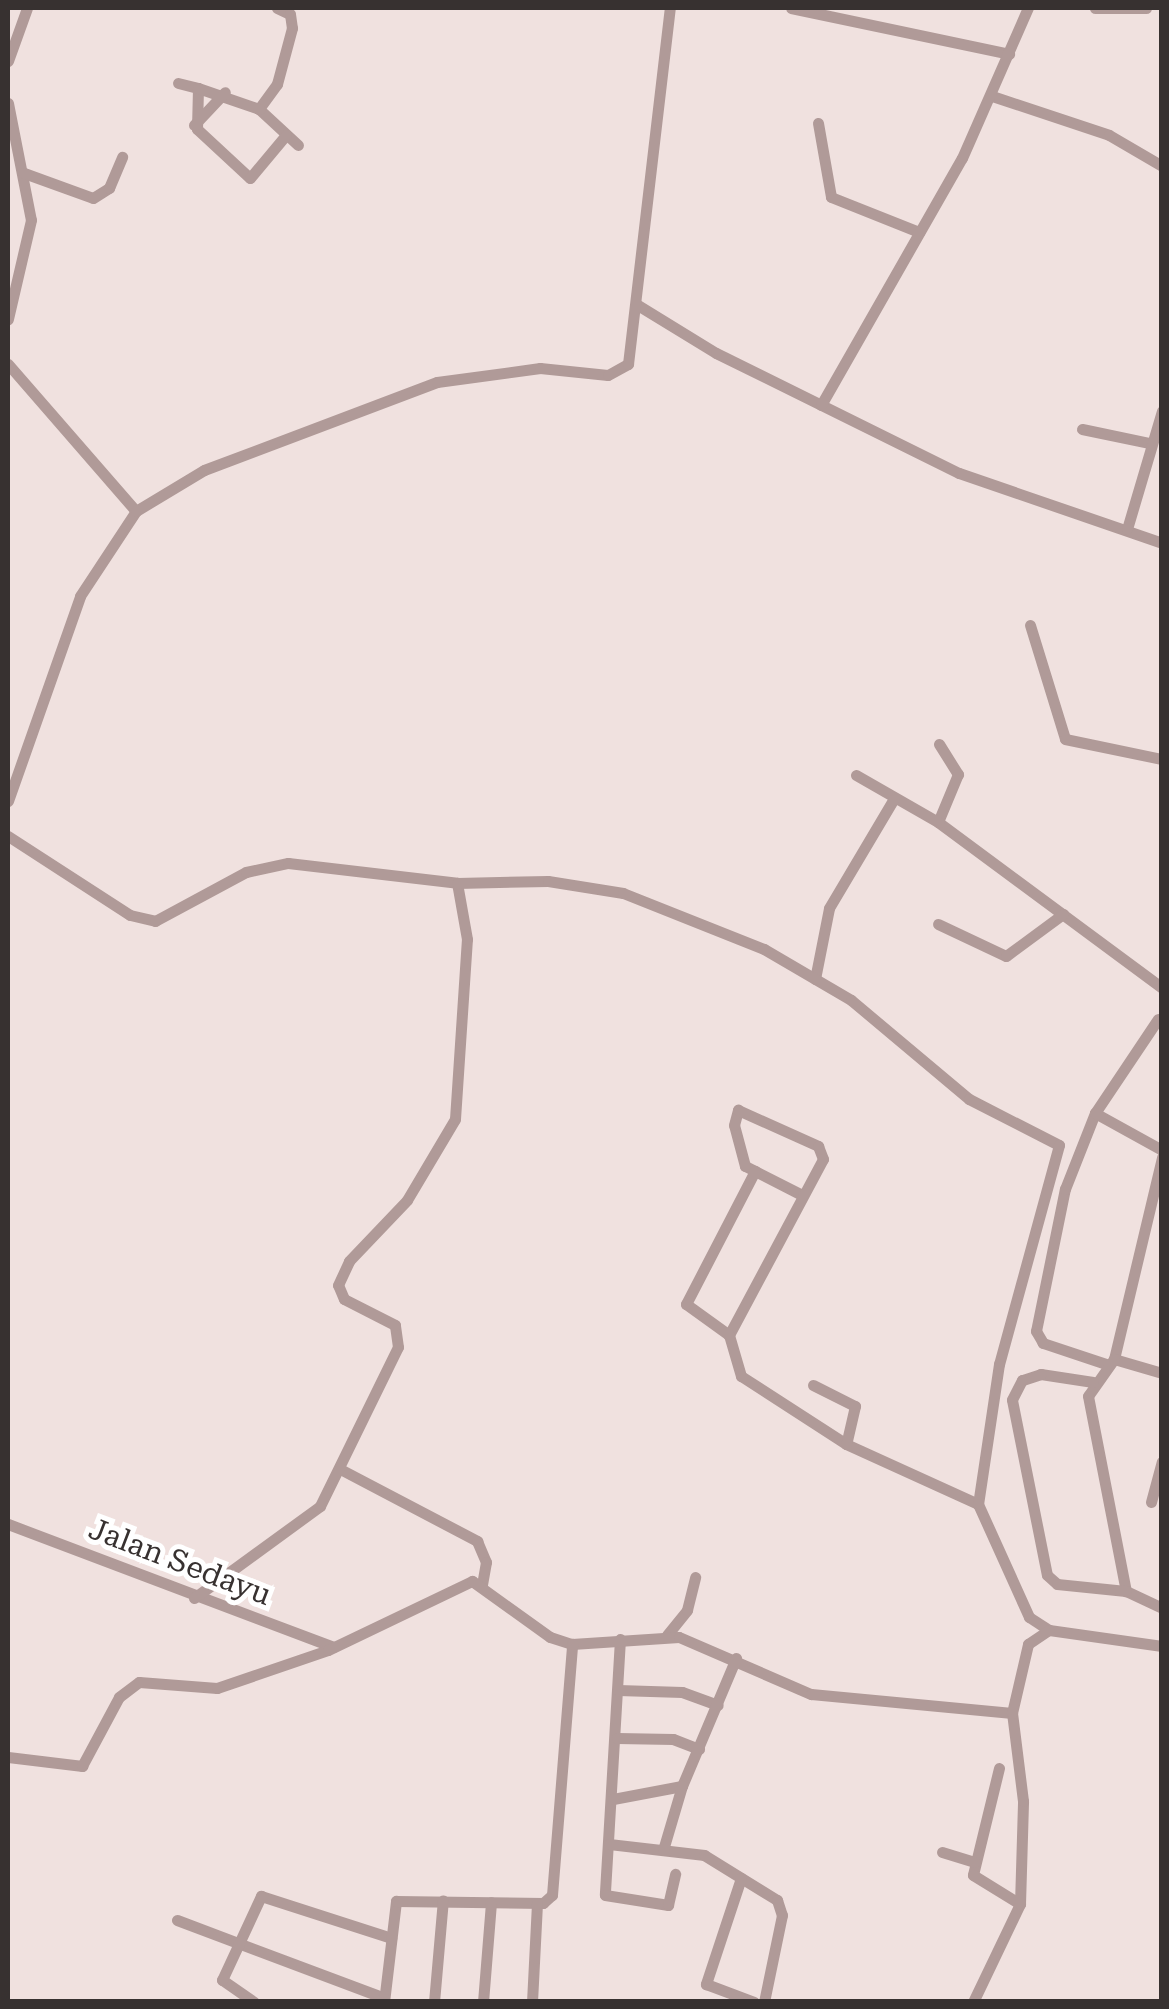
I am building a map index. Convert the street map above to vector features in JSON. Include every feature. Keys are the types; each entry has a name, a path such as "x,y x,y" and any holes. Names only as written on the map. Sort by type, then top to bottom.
{"street":[{"path":"8,62 27,8"},
{"path":"259,109 277,84 292,28 290,14 277,8"},
{"path":"8,801 80,596 136,511 204,470 437,382 540,368 620,372 634,355 644,184 670,8"},
{"path":"791,8 854,13 1009,54"},
{"path":"821,405 992,96 1028,8"},
{"path":"1095,8 1146,8"},
{"path":"178,83 225,92 259,109 298,145"},
{"path":"194,125 198,88"},
{"path":"194,125 225,92"},
{"path":"992,96 1109,136 1162,166"},
{"path":"8,104 24,173 30,232 8,319"},
{"path":"818,123 830,197 920,232"},
{"path":"194,125 250,178 286,135"},
{"path":"24,173 92,198 109,188 122,157"},
{"path":"636,304 821,405 959,473 1162,543"},
{"path":"8,364 83,451 100,465 136,511"},
{"path":"1128,529 1162,411"},
{"path":"1082,429 1150,443"},
{"path":"1030,624 1066,738 1162,758"},
{"path":"938,822 958,774 940,744"},
{"path":"856,775 893,800 938,822 1160,983"},
{"path":"815,979 833,898 893,800"},
{"path":"8,836 130,915 155,922 246,872 288,863 458,883 548,881 624,893 764,948 815,979 969,1099 1059,1144 999,1364 978,1504 1029,1617 1028,1644 1012,1713 1023,1802 1020,1904 973,2002"},
{"path":"194,1598 320,1506 342,1470 399,1338 394,1325 339,1295 339,1279 428,1170 458,1104 467,939 458,883"},
{"path":"938,924 1006,956 1064,914"},
{"path":"1158,1019 1095,1113 1065,1189 1036,1331 1043,1343 1162,1373"},
{"path":"802,1196 742,1162 734,1125 743,1109 818,1146 822,1159 729,1334 732,1359 754,1390 846,1444 978,1504"},
{"path":"1095,1113 1162,1154 1112,1362 1093,1382 1088,1396 1126,1591"},
{"path":"729,1334 686,1304 754,1171"},
{"path":"1093,1382 1040,1374 1022,1380 1012,1400 1047,1575 1057,1584 1126,1591 1162,1608"},
{"path":"813,1385 855,1406 846,1444"},
{"path":"1151,1502 1162,1461"},
{"path":"342,1470 476,1540 486,1562 482,1585"},
{"name":"Jalan Sedayu","path":"8,1524 194,1598 334,1647"},
{"path":"668,1635 687,1610 695,1577"},
{"path":"8,1757 82,1766 128,1688 210,1690 334,1647 445,1588 482,1585 550,1637 572,1644 668,1635 736,1658 810,1694 1012,1713"},
{"path":"1029,1617 1049,1630 1162,1646"},
{"path":"1028,1644 1049,1630"},
{"path":"620,1640 605,1892 612,1901 668,1905 675,1874"},
{"path":"177,1920 384,2000 396,1901 538,1903 552,1895 572,1644"},
{"path":"663,1850 682,1786 736,1658"},
{"path":"618,1690 682,1692 718,1705"},
{"path":"617,1738 673,1739 699,1749"},
{"path":"999,1768 974,1862 980,1886 1020,1904"},
{"path":"613,1799 682,1786"},
{"path":"609,1844 704,1854 781,1907 764,2002"},
{"path":"942,1852 974,1862"},
{"path":"741,1878 706,1984 754,2002"},
{"path":"254,2002 222,1980 257,1902 268,1896 390,1938"},
{"path":"434,2002 442,1900"},
{"path":"483,2002 490,1902"},
{"path":"532,2002 538,1903"}]}
